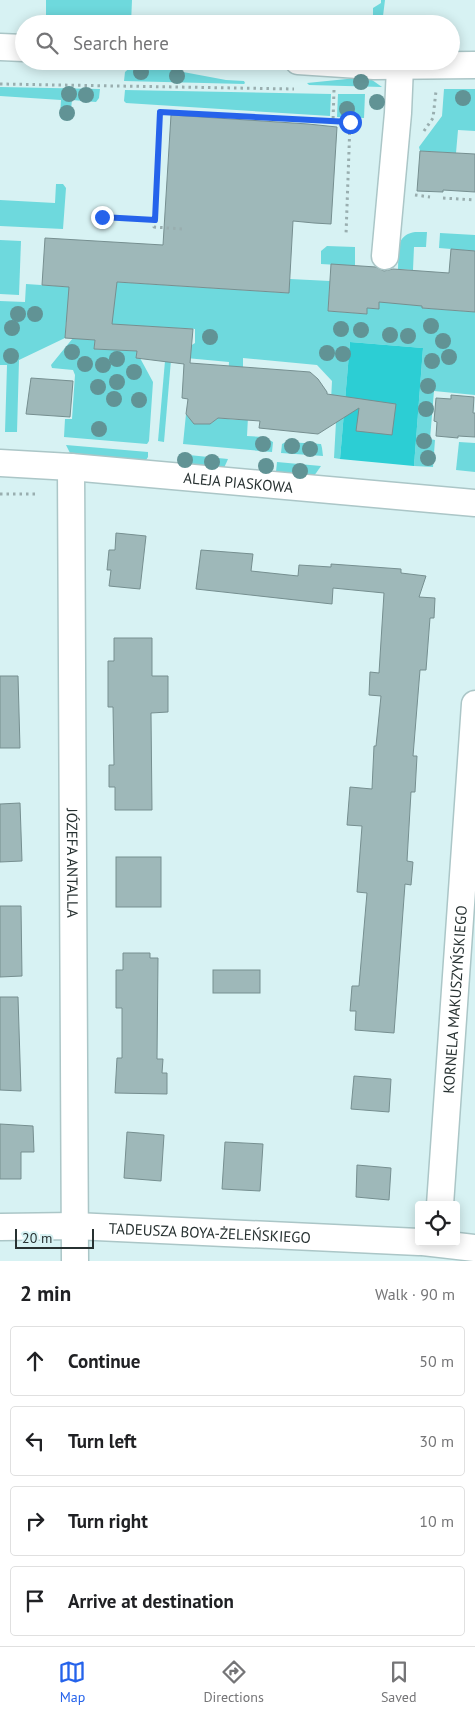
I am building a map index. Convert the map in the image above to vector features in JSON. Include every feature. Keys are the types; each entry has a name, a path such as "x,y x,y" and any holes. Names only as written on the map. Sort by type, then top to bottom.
{"street":[{"path":"0,47 15,48"},
{"path":"460,65 475,65"},
{"path":"385,256 398,112 400,70"},
{"name":"ALEJA PIASKOWA","path":"0,463 71,467 475,503"},
{"name":"JÓZEFA ANTALLA","path":"71,467 75,1261"},
{"name":"KORNELA MAKUSZYŃSKIEGO","path":"440,1201 475,704"},
{"name":"TADEUSZA BOYA-ŻELEŃSKIEGO","path":"0,1227 75,1226 415,1242"},
{"path":"436,1261 437,1246"},
{"path":"460,1246 475,1248"}],"path":[{"path":"0,84 296,89"},
{"path":"325,89 334,89 334,121"},
{"path":"182,229 154,227 160,112 350,122 346,235"},
{"path":"443,198 475,200"},
{"path":"102,217 155,220"}],"shaded area":[{"path":"46,0 132,0 131,15 46,15"},
{"path":"381,0 385,0 383,15 373,15 373,8 381,3"},
{"path":"127,70 172,70 226,80 244,81 245,83 124,81 125,72"},
{"path":"357,78 372,80 382,87 309,85 307,83"},
{"path":"0,87 100,89 99,98 96,102 72,100 70,119 63,120 60,117 61,100 0,96"},
{"path":"444,89 475,89 475,131 458,130 456,153 420,151 419,147 442,116"},
{"path":"125,90 331,94 330,116 126,103 124,101"},
{"path":"338,94 365,94 364,118 337,117"},
{"path":"56,184 63,184 66,188 63,229 0,226 0,200 55,203"},
{"path":"415,232 427,232 426,247 414,247 413,270 398,269 399,245 404,237"},
{"path":"440,233 475,235 475,251 439,248"},
{"path":"0,240 21,241 19,295 0,294"},
{"path":"327,246 355,247 355,266 321,264 321,251"},
{"path":"290,279 330,281 328,311 367,314 367,308 378,309 379,301 423,285 422,308 475,312 475,395 434,391 430,439 435,440 433,467 414,466 423,348 350,342 340,459 334,458 336,422 330,421 332,381 317,365 243,358 243,368 228,378 229,362 186,358 187,348 195,343 195,329 66,322 65,338 19,360 17,432 5,432 7,365 0,365 0,301 25,302 26,284 116,290 116,282 288,293"},
{"path":"73,338 95,340 94,349 137,351 136,358 140,358 153,382 149,441 147,444 64,437 65,419 72,419 75,375 73,370 52,368 51,365"},
{"path":"350,342 423,348 414,466 340,459"},
{"path":"171,360 164,442 158,441 165,361"},
{"path":"186,414 195,424 210,424 218,418 238,420 248,417 247,436 264,437 273,442 272,452 183,444"},
{"path":"286,442 321,444 323,456 281,453 282,444"},
{"path":"459,442 475,443 475,472 456,470"},
{"path":"66,445 148,452 148,457 146,460 71,455"},
{"path":"179,454 228,459 224,468 180,464"},
{"path":"277,462 321,466 314,476 276,472"}],"building":[{"path":"171,115 337,127 331,224 293,221 289,293 117,282 112,324 193,329 190,363 310,372 318,379 327,394 396,404 392,435 356,431 359,408 318,434 259,428 260,421 218,418 210,424 194,424 186,414 188,399 182,398 184,364 136,358 137,351 94,349 95,340 65,338 69,287 42,285 45,238 163,245"},
{"path":"420,151 475,154 475,192 417,191"},
{"path":"451,249 475,251 475,312 422,308 422,306 379,302 379,309 367,308 367,314 328,311 331,264 376,267 384,271 393,269 449,273"},
{"path":"31,378 73,381 70,417 26,414"},
{"path":"451,395 474,397 475,437 436,436 437,422 434,421 436,398 451,399"},
{"path":"116,533 146,536 140,589 109,586 111,570 107,570 109,550 115,550"},
{"path":"201,550 253,554 251,571 298,576 299,565 331,567 331,564 401,569 401,573 426,576 419,597 435,598 434,618 430,618 426,670 420,670 413,756 417,756 415,792 411,792 407,861 413,862 411,885 405,884 394,1033 355,1030 356,1011 350,1011 352,986 359,986 367,893 357,892 362,826 347,825 350,787 372,789 374,746 376,746 381,696 369,695 370,672 379,673 384,593 333,588 332,604 196,589"},
{"path":"114,638 152,638 152,676 168,676 168,712 151,713 152,810 115,810 115,787 109,787 109,765 114,765 113,707 108,707 108,661 114,661"},
{"path":"0,676 18,676 20,748 0,748"},
{"path":"20,803 22,861 0,862 0,804"},
{"path":"116,857 161,857 161,907 116,907"},
{"path":"0,906 21,906 22,976 0,977"},
{"path":"123,953 150,953 150,958 158,958 157,1059 163,1059 162,1073 167,1073 167,1094 115,1093 117,1058 122,1058 122,1008 116,1008 116,970 123,970"},
{"path":"213,970 260,970 260,993 213,993"},
{"path":"0,997 18,997 21,1091 0,1090"},
{"path":"354,1076 391,1079 389,1112 351,1109"},
{"path":"0,1124 33,1126 34,1152 21,1152 21,1179 0,1179"},
{"path":"127,1132 164,1135 161,1181 124,1178"},
{"path":"225,1142 263,1144 260,1191 222,1189"},
{"path":"357,1165 391,1168 389,1200 356,1197"}],"route":[{"path":"102,217 155,220 160,112 350,122"}]}
